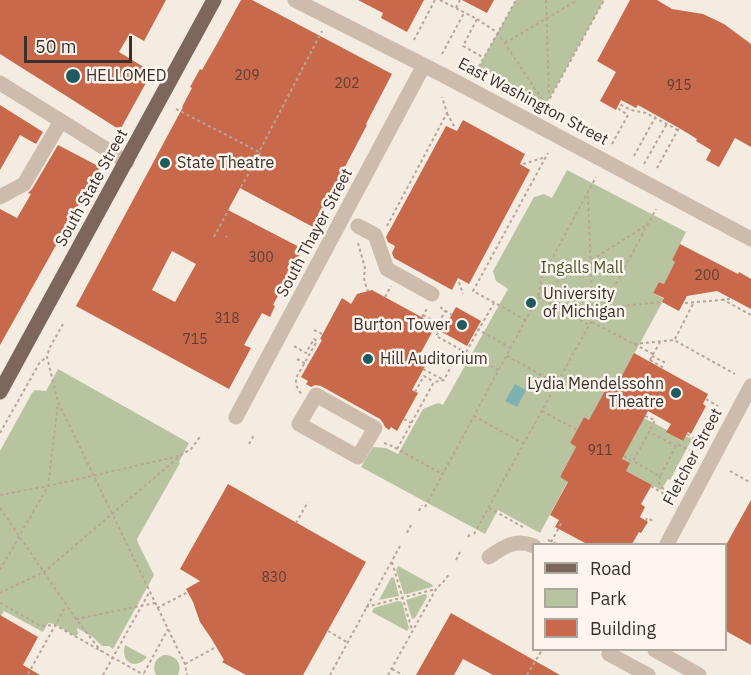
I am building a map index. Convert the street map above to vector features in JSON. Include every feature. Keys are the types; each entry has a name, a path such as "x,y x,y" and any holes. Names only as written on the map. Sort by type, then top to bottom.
{"main road":[{"name":"South State Street","path":"0,392 214,0"}],"street":[{"name":"East Washington Street","path":"296,0 424,65 751,239"},
{"name":"South Thayer Street","path":"236,417 424,65"},
{"path":"0,82 127,162"},
{"path":"0,197 24,184 62,121"},
{"path":"358,232 375,235 387,269 438,297"},
{"name":"Fletcher Street","path":"668,543 751,386"},
{"path":"316,395 375,428 358,457 300,424 311,404 316,395"},
{"path":"489,557 512,543 519,542 532,545"},
{"path":"658,651 699,675"},
{"path":"610,652 648,675"}],"path":[{"path":"414,40 435,0"},
{"path":"440,0 498,33 545,107 604,0"},
{"path":"456,8 460,0"},
{"path":"476,72 516,0"},
{"path":"546,0 549,99"},
{"path":"505,43 578,0"},
{"path":"442,54 464,13"},
{"path":"477,19 463,46 484,58"},
{"path":"241,187 322,31"},
{"path":"442,97 455,128"},
{"path":"612,144 628,115 619,109 621,105 631,110 646,112 679,129 657,168"},
{"path":"176,109 258,152"},
{"path":"375,235 386,227 447,113"},
{"path":"634,156 656,117"},
{"path":"645,162 667,123"},
{"path":"525,320 473,291 548,153"},
{"path":"523,164 546,157"},
{"path":"419,511 442,474 511,348 539,295 542,277 596,177"},
{"path":"588,194 591,322"},
{"path":"214,237 229,209"},
{"path":"468,537 488,508 591,322 603,308 656,209"},
{"path":"539,295 648,225"},
{"path":"358,232 365,268 364,278 369,291"},
{"path":"459,282 463,294"},
{"path":"539,295 634,344 652,355 664,362 662,367 649,361 652,355 660,342"},
{"path":"438,297 441,308 452,315"},
{"path":"685,303 731,298"},
{"path":"722,299 751,315"},
{"path":"603,308 661,302"},
{"path":"674,340 694,302"},
{"path":"465,352 494,303"},
{"path":"439,323 446,311"},
{"path":"423,315 442,325 436,336 498,370"},
{"path":"63,324 47,357 58,402 185,664 187,675"},
{"path":"477,329 511,348"},
{"path":"314,330 322,334"},
{"path":"294,346 306,353 314,339 317,341 296,378 296,385 304,400 311,404"},
{"path":"634,344 674,340 735,374"},
{"path":"444,380 460,349"},
{"path":"506,356 557,384"},
{"path":"0,433 40,362 47,357"},
{"path":"297,359 306,364"},
{"path":"423,369 444,380"},
{"path":"415,392 424,376 434,382 444,380"},
{"path":"434,382 397,449 442,474"},
{"path":"706,399 718,406"},
{"path":"0,570 48,486 58,402"},
{"path":"542,411 577,430"},
{"path":"474,416 524,444"},
{"path":"633,461 655,420 645,416"},
{"path":"404,419 411,423"},
{"path":"649,432 693,452"},
{"path":"687,434 699,441"},
{"path":"249,444 254,435"},
{"path":"0,593 44,572 181,455 191,449 200,437"},
{"path":"671,493 661,487 659,482 676,446"},
{"path":"0,495 181,455"},
{"path":"624,456 660,476"},
{"path":"730,471 751,483"},
{"path":"651,486 669,496"},
{"path":"296,523 308,502"},
{"path":"0,508 76,619 101,651"},
{"path":"488,508 529,530"},
{"path":"646,520 647,518 655,522"},
{"path":"551,542 562,522"},
{"path":"407,533 412,523"},
{"path":"330,675 400,546"},
{"path":"456,560 461,550"},
{"path":"392,562 412,630"},
{"path":"388,675 436,589 449,574"},
{"path":"366,607 436,589"},
{"path":"103,675 150,591"},
{"path":"158,608 188,592"},
{"path":"0,603 41,627 55,626 144,675 168,629"},
{"path":"76,619 155,603"},
{"path":"28,674 67,605"},
{"path":"328,631 348,642"},
{"path":"185,664 216,647"},
{"path":"527,675 541,651"},
{"path":"391,668 403,675"}],"green space":[{"path":"516,0 604,0 546,105 478,68"},
{"name":"Ingalls Mall","path":"567,170 686,232 672,260 675,262 664,284 659,282 653,293 664,299 614,391 589,420 584,417 570,443 576,447 560,477 568,481 540,533 498,510 485,534 361,467 373,447 386,448 398,454 423,409 438,403 443,405 508,289 496,281 493,271 534,197 544,194 552,198"},
{"path":"58,369 189,443 137,539 154,575 113,649 109,646 102,646 93,637 77,628 78,634 75,636 55,624 48,623 43,632 4,611 0,618 0,451 32,393 35,390 46,391"},
{"path":"644,418 682,441 686,436 692,439 670,480 668,479 661,490 626,471 622,459"},
{"path":"398,566 433,585 432,587 404,594 396,570"},
{"path":"394,577 399,596 379,600 391,578"},
{"path":"425,594 427,597 415,618 412,619 406,600"},
{"path":"398,601 402,602 409,628 407,631 372,612 374,608"},
{"path":"125,645 147,657 138,663 130,663 125,656"},
{"path":"164,655 175,658 180,667 178,675 156,675 155,663"}],"water":[{"path":"515,384 526,390 517,407 505,401"}],"building":[{"path":"0,0 166,0 144,41 130,33 119,52 152,72 120,130 0,54"},
{"path":"241,0 252,0 392,74 313,227 240,188 228,210 303,249 273,305 275,306 270,317 262,313 244,345 251,348 229,389 76,306 183,107 192,88 190,87","holes":["172,251 196,264 175,302 152,290"]},
{"path":"358,0 424,0 407,32 381,18 383,13"},
{"path":"462,0 494,0 487,13"},
{"path":"630,0 657,0 672,9 703,14 724,24 751,44 751,147 735,138 719,167 706,160 711,150 696,141 697,139 638,105 636,108 621,100 616,110 600,101 616,72 597,61"},
{"path":"0,105 43,132 36,144 20,135 0,170"},
{"path":"463,120 525,154 520,164 530,170 469,284 458,278 452,290 394,258 392,253 395,246 388,242 386,237 446,126 457,131"},
{"path":"58,145 100,167 0,345 0,209 17,218 31,194 28,193"},
{"path":"680,244 751,279 751,309 717,291 687,296 679,311 662,302 664,298 653,293 659,282 664,284 675,262 672,260"},
{"name":"Hill Auditorium","path":"372,290 436,325 419,356 428,361 412,390 418,393 397,431 391,427 389,430 380,419 321,386 311,387 306,384 308,381 301,377 342,298 351,304 357,294"},
{"name":"Burton Tower","path":"456,307 481,321 467,346 442,332"},
{"path":"634,353 708,394 703,404 706,406 691,434 688,432 683,441 666,432 671,424 648,411 622,459 630,463 626,471 652,485 641,504 645,507 640,517 648,522 641,533 639,532 633,543 585,543 555,527 559,520 550,515 568,482 560,477 576,447 570,443 584,417 589,420 607,387 614,391"},
{"path":"228,484 366,562 303,675 246,675 222,662 224,660 200,622 186,589 200,581 180,569"},
{"path":"751,500 751,645 727,632 727,543"},
{"path":"451,613 560,675 493,675 463,659 454,675 416,675"},
{"path":"0,615 38,637 23,665 40,675 0,675"}],"place":[{"name":"HELLOMED","path":"73,76"},
{"name":"State Theatre","path":"165,163"},
{"name":"University of Michigan","path":"531,303"},
{"name":"Burton Tower","path":"462,325"},
{"name":"Hill Auditorium","path":"368,359"},
{"name":"Lydia Mendelssohn Theatre","path":"676,393"}]}
